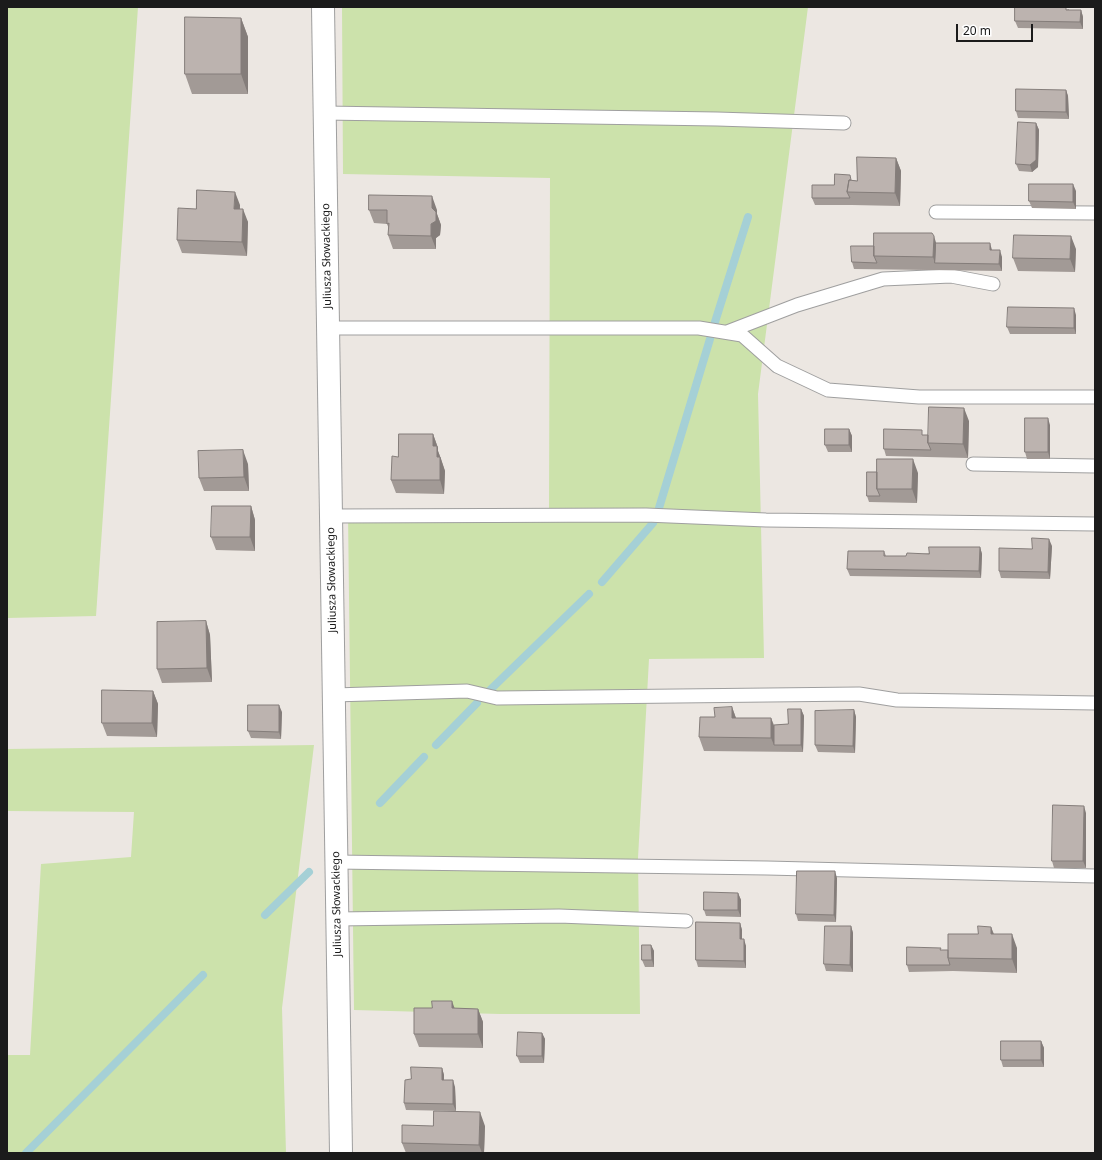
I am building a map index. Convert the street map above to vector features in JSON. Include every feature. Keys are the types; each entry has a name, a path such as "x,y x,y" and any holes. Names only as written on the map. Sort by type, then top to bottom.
{"street":[{"name":"Juliusza Słowackiego","path":"322,7 340,1153"}],"lane":[{"path":"324,113 717,119 844,123"},
{"path":"936,212 1095,213"},
{"path":"726,333 796,306 883,279 951,276 993,284"},
{"path":"328,328 698,328 742,335 777,366 828,390 919,397 1095,397"},
{"path":"972,464 1095,466"},
{"path":"330,516 646,515 766,520 1095,524"},
{"path":"334,695 467,691 497,698 859,694 897,700 1095,703"},
{"path":"336,862 759,868 1095,876"},
{"path":"337,919 559,916 686,921"}],"green space":[{"path":"7,7 138,7 96,616 7,618"},
{"path":"342,7 808,7 758,394 764,658 649,659 638,858 640,1014 500,1014 354,1010 348,513 549,510 550,178 343,174"},
{"path":"314,745 282,1008 286,1153 7,1153 7,1055 30,1055 41,864 131,857 134,812 7,811 7,749"}],"building":[{"path":"1015,7 1066,7 1066,10 1081,10 1080,22 1015,21"},
{"path":"185,17 241,18 241,74 185,74"},
{"path":"1016,89 1066,90 1066,112 1016,111"},
{"path":"1018,122 1036,123 1036,160 1030,165 1016,164"},
{"path":"857,157 896,158 895,193 847,192 849,180 857,181"},
{"path":"835,174 850,175 851,180 849,180 847,192 850,198 812,198 812,185 834,185"},
{"path":"1029,184 1073,184 1073,202 1029,201"},
{"path":"197,190 235,192 234,209 243,209 242,242 177,240 178,208 196,209"},
{"path":"369,195 432,196 432,208 436,212 436,221 431,224 431,236 388,235 389,223 387,224 387,210 369,210"},
{"path":"874,233 932,233 934,236 933,257 874,256"},
{"path":"1014,235 1071,236 1070,259 1013,258"},
{"path":"936,243 990,243 990,250 1000,250 999,264 935,263"},
{"path":"851,246 874,246 874,256 877,263 852,262"},
{"path":"1008,307 1074,308 1074,328 1007,327"},
{"path":"929,407 964,408 963,444 928,443"},
{"path":"1025,418 1048,418 1048,452 1025,452"},
{"path":"825,429 849,429 849,445 825,445"},
{"path":"884,429 922,430 922,435 928,435 928,443 931,450 884,449"},
{"path":"399,434 433,434 433,446 437,446 437,457 440,457 440,480 391,480 392,456 398,457"},
{"path":"243,450 244,477 199,478 198,451"},
{"path":"877,459 913,459 912,489 877,489"},
{"path":"867,472 877,472 877,489 880,496 867,496"},
{"path":"212,506 251,506 250,537 211,537"},
{"path":"1032,538 1049,539 1048,572 999,571 999,548 1032,549"},
{"path":"929,547 980,547 979,571 847,569 848,551 884,551 884,556 906,556 907,553 929,554"},
{"path":"206,621 207,668 157,669 157,622"},
{"path":"102,690 153,691 152,723 102,723"},
{"path":"248,705 279,705 279,732 248,731"},
{"path":"732,707 732,718 771,718 771,738 699,737 700,717 715,717 714,708"},
{"path":"788,709 801,709 801,745 774,745 774,725 788,724"},
{"path":"854,710 853,746 815,745 815,711"},
{"path":"1053,805 1084,806 1083,861 1052,861"},
{"path":"797,871 835,871 834,915 796,914"},
{"path":"704,892 738,893 738,910 704,910"},
{"path":"696,922 740,923 740,939 744,939 744,961 696,960"},
{"path":"825,926 851,926 850,965 824,964"},
{"path":"978,926 991,927 991,934 1012,934 1012,959 948,958 948,934 978,934"},
{"path":"642,945 651,945 652,960 642,960"},
{"path":"907,947 941,948 940,950 948,950 950,965 907,965"},
{"path":"432,1001 452,1001 452,1008 478,1009 478,1034 414,1034 414,1008 432,1008"},
{"path":"518,1032 542,1033 542,1056 517,1056"},
{"path":"1001,1041 1041,1041 1041,1060 1001,1060"},
{"path":"411,1067 442,1068 442,1080 453,1080 453,1104 404,1103 405,1080 411,1079"},
{"path":"434,1111 480,1112 479,1145 402,1143 402,1125 433,1126"}],"waterway":[{"path":"715,322 748,217"},
{"path":"659,508 710,339"},
{"path":"602,582 653,523"},
{"path":"489,691 589,594"},
{"path":"436,745 477,703"},
{"path":"380,803 424,757"},
{"path":"265,915 309,872"},
{"path":"26,1153 203,975"}]}
